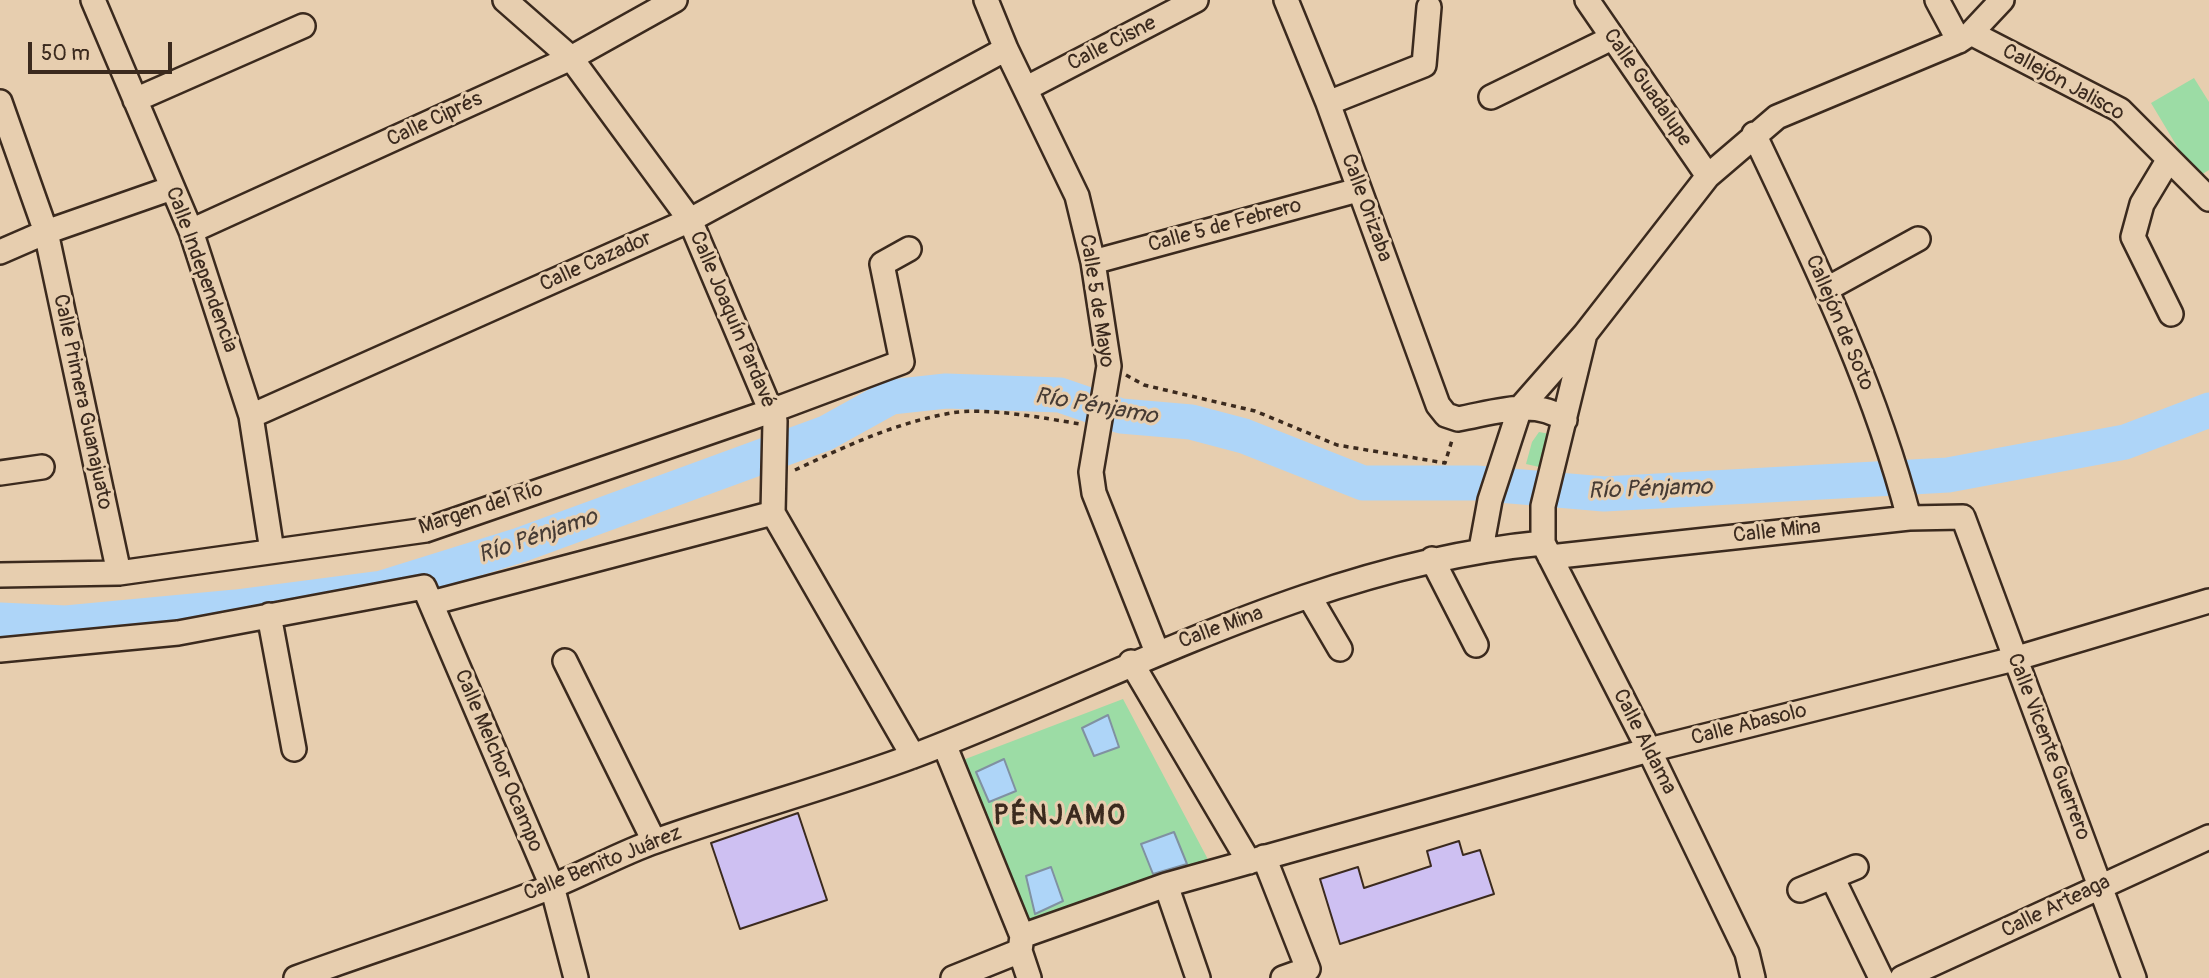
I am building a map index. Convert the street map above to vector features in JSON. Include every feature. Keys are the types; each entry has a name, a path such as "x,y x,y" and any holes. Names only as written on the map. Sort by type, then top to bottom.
{"street":[{"name":"Calle Independencia","path":"93,0 191,232 251,416 272,551"},
{"name":"Calle Joaquín Pardavé","path":"505,0 571,58 690,220 773,416 776,464 773,513"},
{"name":"Calle Ciprés","path":"191,232 571,58 675,0"},
{"name":"Calle 5 de Mayo","path":"986,0 1006,49 1077,196 1093,262 1109,366 1091,472 1094,493 1157,652"},
{"name":"Calle Cisne","path":"1027,88 1196,0"},
{"name":"Calle Orizaba","path":"1286,0 1328,103 1438,405 1452,417"},
{"name":"Calle Guadalupe","path":"1587,0 1708,176"},
{"path":"1937,0 1965,37"},
{"path":"1481,549 1490,500 1520,408 1585,334 1708,176 1777,117 1965,37 2002,0"},
{"path":"1328,103 1424,65 1429,6"},
{"path":"135,100 303,26"},
{"name":"Callejón Jalisco","path":"1965,37 2120,110 2209,199"},
{"path":"1491,97 1612,38"},
{"name":"Calle Cazador","path":"251,416 690,220 1006,49"},
{"name":"Calle Primera Guanajuato","path":"0,102 46,232 119,573"},
{"name":"Callejón de Soto","path":"1754,134 1827,289 1887,437 1909,517"},
{"path":"2169,159 2142,204 2133,237 2171,314"},
{"path":"0,251 172,188"},
{"name":"Calle 5 de Febrero","path":"1093,262 1358,190"},
{"path":"1827,289 1918,239"},
{"name":"Margen del Río","path":"0,575 119,573 426,530 773,416 902,362 882,264 909,249"},
{"name":"Calle Aldama","path":"1585,334 1543,506 1546,550 1649,750 1747,953 1753,978"},
{"path":"1452,417 1520,408 1552,411 1563,429"},
{"path":"0,473 42,467"},
{"path":"0,650 177,633 269,615 427,595 773,513 913,756"},
{"name":"Calle Mina","path":"913,756 1157,652 1309,596 1432,559 1481,549 1546,550 1909,517 1963,517"},
{"name":"Calle Vicente Guerrero","path":"1963,517 2134,978"},
{"path":"1432,559 1476,645"},
{"name":"Calle Melchor Ocampo","path":"427,595 552,886 576,978"},
{"path":"1309,596 1340,649"},
{"name":"Calle Abasolo","path":"953,978 1021,943 1166,885 1649,750 2014,659 2209,601"},
{"path":"269,615 294,750"},
{"path":"565,661 654,841"},
{"path":"1131,662 1257,860 1308,968 1283,978"},
{"path":"944,744 1021,943 1029,978"},
{"name":"Calle Benito Juárez","path":"296,978 552,886 654,841 913,756"},
{"name":"Calle Arteaga","path":"1902,978 2209,837"},
{"path":"1800,890 1856,867"},
{"path":"1832,877 1881,978"},
{"path":"1166,885 1198,978"}],"path":[{"path":"1109,366 1144,385 1255,411 1337,445 1445,463 1452,417"},
{"path":"776,464 787,473 882,430 954,413 1014,415 1087,425 1095,447"}],"green space":[{"path":"2194,78 2209,102 2209,170 2196,178 2151,103"},
{"path":"1539,432 1550,434 1548,469 1526,464 1532,442"},
{"path":"1123,699 1212,867 1027,932 955,763"}],"water":[{"path":"1108,715 1119,747 1094,756 1082,728"},
{"path":"1004,759 1016,791 989,802 976,772"},
{"path":"1174,832 1187,864 1153,874 1141,844"},
{"path":"1051,867 1063,901 1035,914 1026,876"}],"building":[{"path":"798,813 827,900 740,929 711,843"},
{"path":"1459,841 1463,855 1480,850 1494,894 1340,944 1320,879 1358,867 1364,888 1431,866 1427,851"}],"waterway":[{"name":"Río Pénjamo","path":"0,620 66,623 236,607 382,588 520,545 826,433 891,397 946,391 1060,395 1121,416 1191,422 1244,436 1363,483 1476,483 1604,494 1948,475 2125,442 2209,410"}],"district":[{"name":"PÉNJAMO","path":"1060,817"}]}
